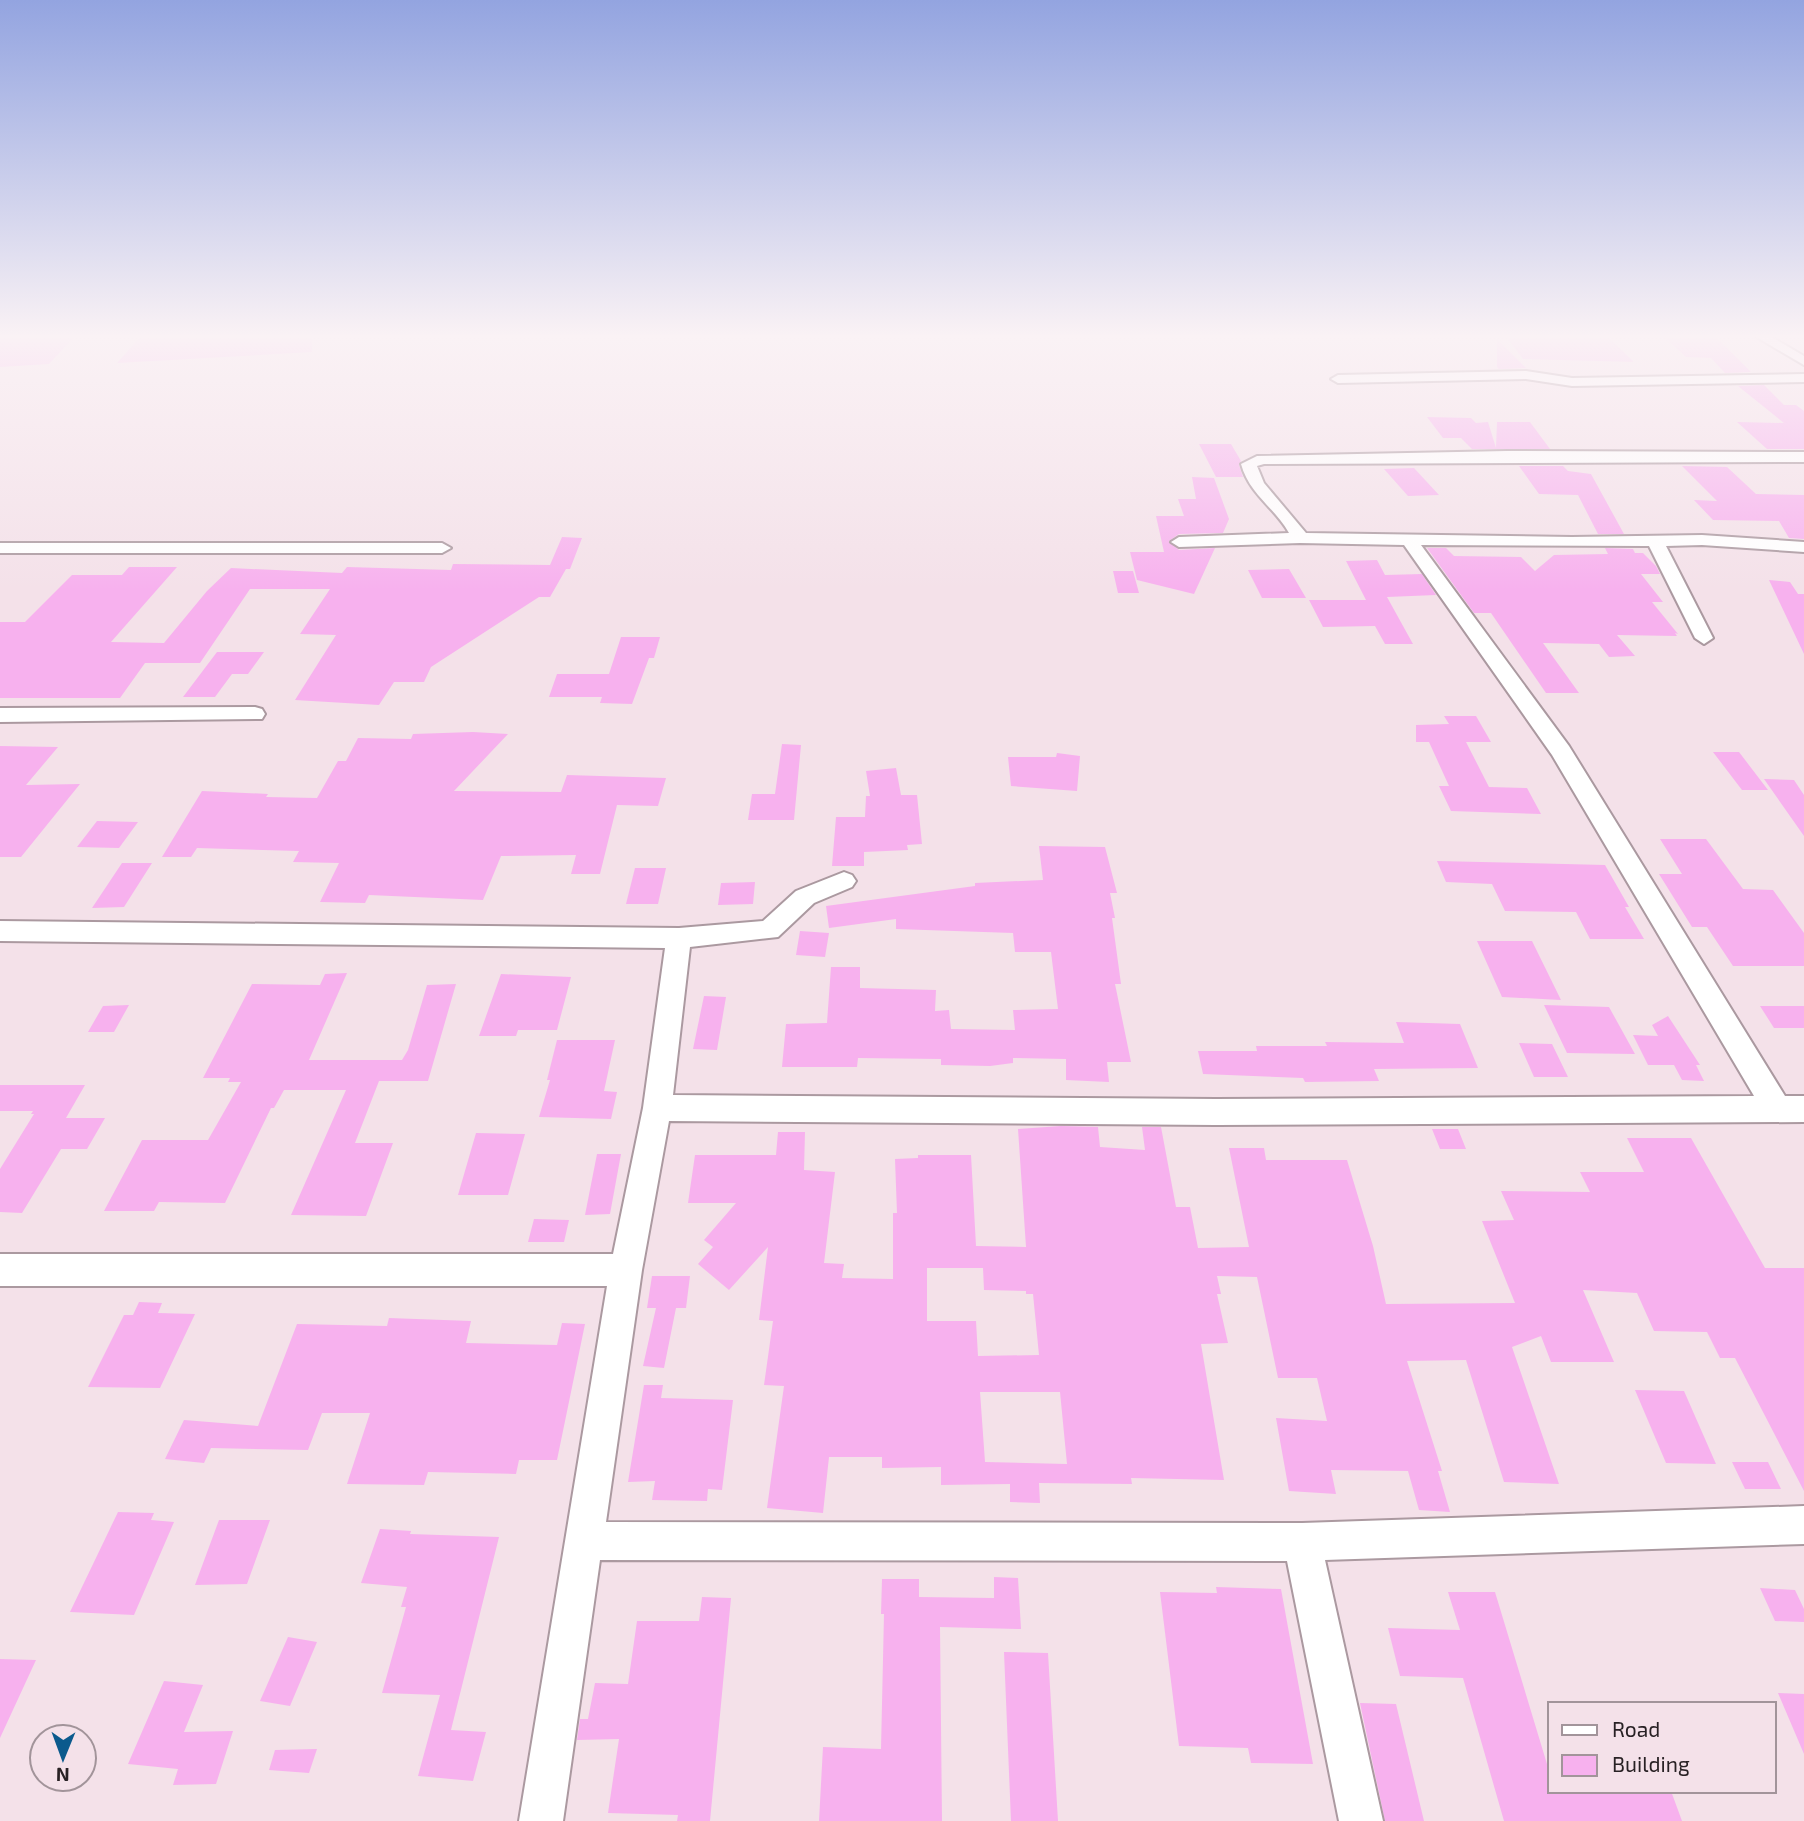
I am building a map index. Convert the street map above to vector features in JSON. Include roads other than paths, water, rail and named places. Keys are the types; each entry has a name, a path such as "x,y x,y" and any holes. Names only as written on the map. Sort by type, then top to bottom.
{"street":[{"path":"1300,538 1288,517 1270,501 1248,468 1249,464 1262,459 1804,457"},
{"path":"1179,542 1300,538 1656,542 1702,540 1804,547"},
{"path":"1409,540 1562,751 1791,1109"},
{"path":"1656,542 1704,638"},
{"path":"0,548 442,548"},
{"path":"0,715 255,714"},
{"path":"0,931 679,939 769,930 805,897 844,881"},
{"path":"541,1821 626,1270 657,1108 679,939"},
{"path":"657,1108 1216,1112 1791,1109"},
{"path":"0,1270 626,1270"},
{"path":"585,1541 1302,1542 1804,1525"},
{"path":"1302,1542 1361,1821"}]}
